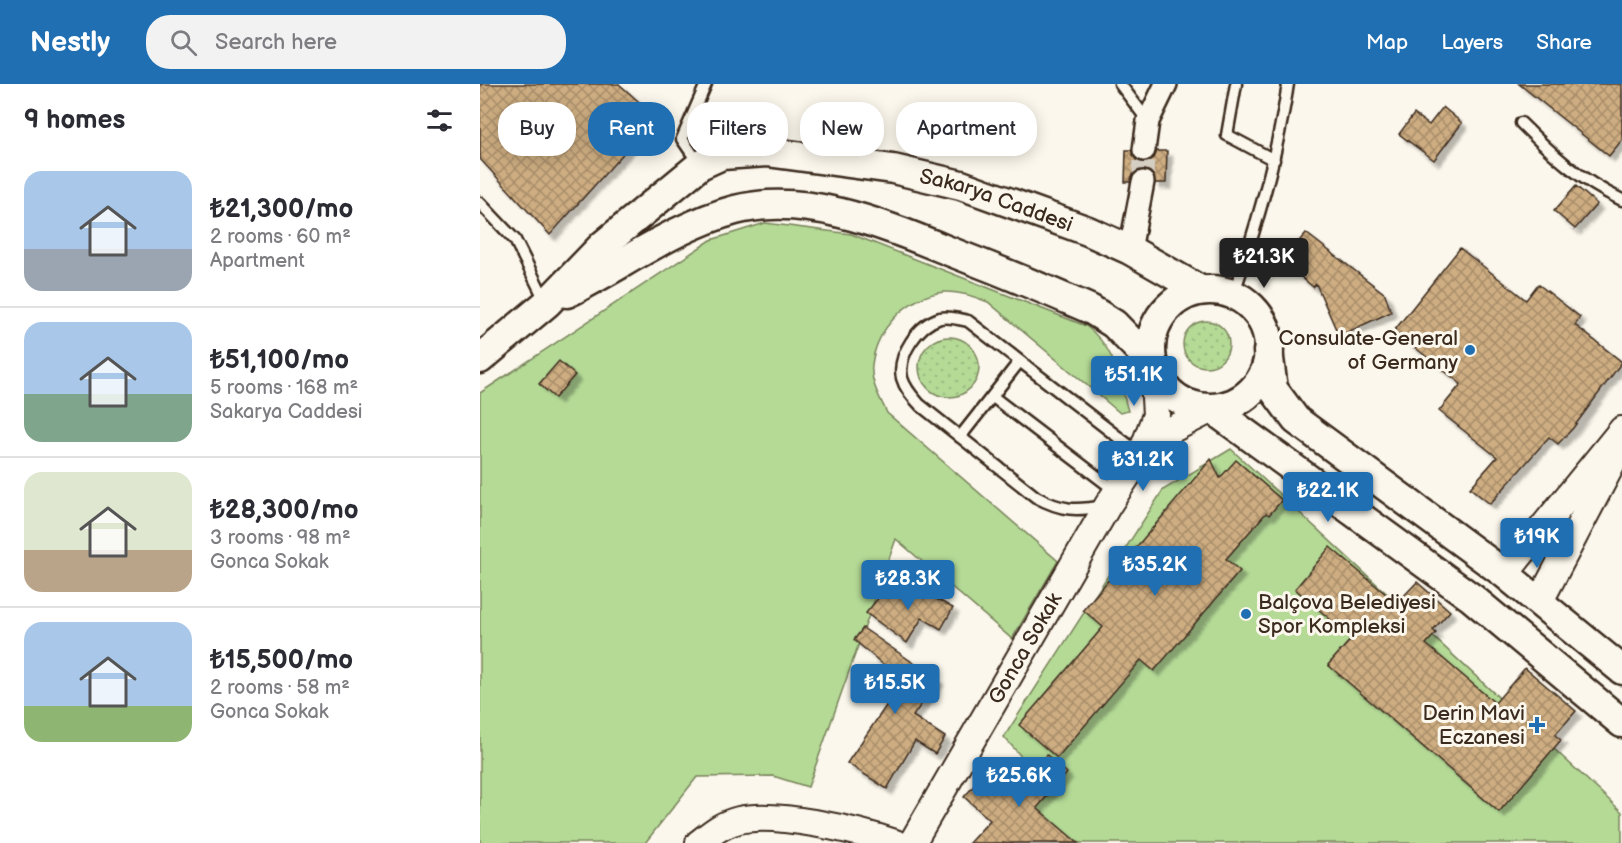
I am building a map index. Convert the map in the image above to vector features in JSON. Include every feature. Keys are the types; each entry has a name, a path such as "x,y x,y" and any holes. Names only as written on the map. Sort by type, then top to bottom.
{"main road":[{"name":"Sakarya Caddesi","path":"480,359 546,303 603,245 700,165 722,155 767,152 893,169 981,192 1088,231 1130,250 1200,290"},
{"name":"Sakarya Caddesi","path":"546,303 691,226 735,210 776,205 818,209 920,240 1090,309 1114,324 1153,364"},
{"path":"1622,670 1505,574 1296,420 1274,389 1266,328 1253,310 1233,295 1217,290 1200,290 1171,303 1159,318 1152,334 1153,364 1161,383 1174,396 1212,409 1472,598 1622,723"},
{"path":"1212,409 1232,406 1243,399 1263,371 1269,351"},
{"path":"1472,598 1540,602"}],"street":[{"path":"1144,150 1148,121 1166,84"},
{"path":"1130,250 1143,182"},
{"path":"1141,454 1156,415 1153,364"},
{"path":"1141,454 1164,433 1212,409"},
{"path":"1505,574 1622,430"},
{"path":"1540,602 1622,445"},
{"name":"Gonca Sokak","path":"912,843 1113,498 1141,454"},
{"path":"699,843 719,827 753,818 779,818 878,837 896,843"}],"lane":[{"path":"700,165 682,139 706,84"},
{"path":"1120,84 1148,121"},
{"path":"1236,84 1227,135 1274,160"},
{"path":"1233,295 1257,225 1274,160 1288,84"},
{"path":"1521,123 1558,160 1590,185 1622,200"},
{"path":"480,203 515,240 546,303"},
{"path":"993,397 1113,498 1080,510 1057,508 1036,497 920,405 905,385 901,368 905,352 915,336 925,326 940,318 954,317 968,321 1141,454"},
{"path":"960,437 1019,362"}],"green space":[{"path":"765,223 851,234 1086,326 1104,344 1110,354 1128,411 1120,413 988,302 967,294 944,292 930,295 906,307 887,327 880,339 872,365 874,384 887,413 1058,561 1012,639 896,539 808,787 773,776 697,777 645,843 480,843 480,393 711,240"},
{"path":"1206,321 1222,328 1229,344 1222,360 1206,367 1190,360 1183,344 1190,328"},
{"path":"949,337 970,346 979,367 970,388 949,397 928,388 919,367 928,346"},
{"name":"Balçova Belediyesi Spor Kompleksi","path":"1231,449 1622,812 1622,843 1050,843 1013,805 1032,769 1004,737 1163,490"}],"building":[{"path":"480,84 619,84 639,102 588,102 588,156 621,156 550,235 480,159"},
{"path":"1519,84 1622,84 1622,140 1609,156"},
{"path":"1443,107 1462,123 1434,160 1399,134 1414,114 1429,125"},
{"path":"1126,150 1131,150 1136,160 1143,163 1154,158 1157,151 1167,151 1166,183 1155,183 1152,173 1145,169 1134,173 1130,182 1125,182"},
{"path":"1576,186 1597,204 1575,229 1554,211"},
{"path":"1306,233 1385,294 1391,312 1339,336 1316,284 1313,287 1282,261"},
{"path":"1460,248 1526,300 1538,284 1580,317 1575,325 1622,362 1573,428 1558,444 1549,437 1490,504 1470,488 1497,457 1439,411 1461,384 1394,331"},
{"path":"559,361 575,375 555,398 539,384"},
{"path":"1211,459 1220,478 1236,460 1282,500 1269,515 1266,513 1226,559 1240,571 1154,671 1141,660 1057,758 1019,725 1103,627 1083,610"},
{"path":"1330,547 1388,596 1390,593 1399,601 1417,582 1450,611 1433,630 1436,633 1426,644 1495,703 1525,668 1576,711 1555,735 1561,740 1499,812 1328,665 1352,638 1295,589"},
{"path":"910,584 953,608 941,629 922,618 907,643 866,613 889,585 902,596"},
{"path":"863,628 938,680 913,716 945,737 935,754 915,741 887,789 847,763 890,700 877,692 892,672 854,640"},
{"path":"1047,755 1067,773 1037,808 1078,843 969,843 990,820 964,797 987,771 1013,794"}],"tunnel":[{"path":"1143,182 1144,150"}],"place":[{"name":"Consulate-General of Germany","path":"1470,350"},
{"name":"Balçova Belediyesi Spor Kompleksi","path":"1246,614"},
{"name":"Derin Mavi Eczanesi","path":"1537,725"}]}
